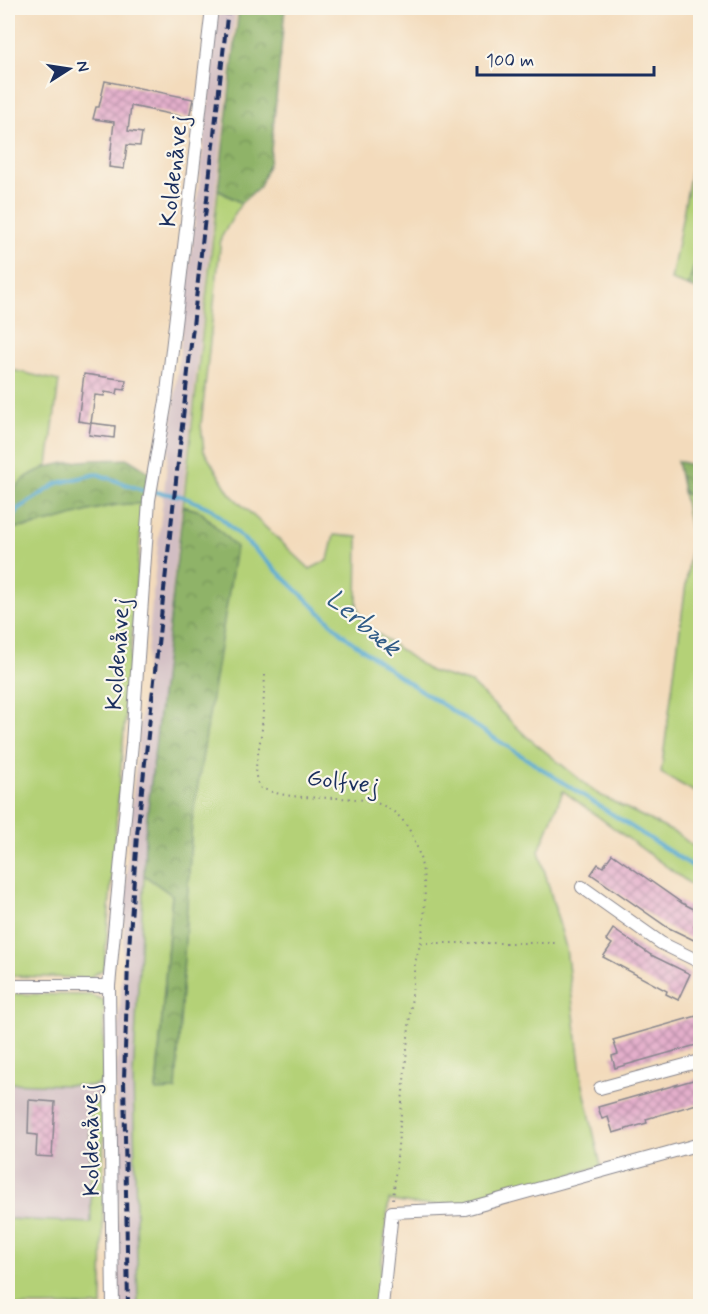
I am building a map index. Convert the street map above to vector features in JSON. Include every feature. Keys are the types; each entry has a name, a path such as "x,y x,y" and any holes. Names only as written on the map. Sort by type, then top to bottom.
{"street":[{"name":"Koldenåvej","path":"113,1306 109,986 132,743 149,500 169,380 212,8"},
{"path":"582,888 661,943 700,962"},
{"path":"8,986 109,986"},
{"path":"600,1088 700,1061"},
{"path":"382,1306 392,1212 465,1209 700,1144"}],"path":[{"name":"Golfvej","path":"265,675 262,729 255,773 259,786 274,793 370,802 390,808 406,822 415,837 424,876 421,943 415,962 392,1212"},
{"path":"421,943 557,943"}],"shaded area":[{"path":"219,8 236,8 145,834 133,1077 138,1306 118,1306 116,1079 129,835 158,543"},
{"path":"103,1082 104,1103 98,1102 90,1107 91,1224 8,1219 8,1083 93,1086"}],"green space":[{"path":"239,8 285,8 270,160 260,186 241,203 218,190"},
{"path":"700,122 700,265 695,263 688,286 671,280"},
{"path":"218,190 241,203 221,238 201,425 204,451 230,494 310,569 328,560 334,535 358,537 357,606 362,622 430,671 471,683 526,736 598,794 679,835 700,852 700,891 563,791 539,851 566,948 582,1081 601,1166 522,1190 469,1202 442,1205 389,1200 377,1306 138,1306 133,1077 144,875 172,895 156,1090 175,1090 192,822 200,511 183,506"},
{"path":"695,263 700,265 700,291 688,286"},
{"path":"8,369 59,381 48,465 17,487 8,502"},
{"path":"128,459 149,472 143,504 110,506 28,526 12,528 8,524 8,501 16,486 43,468 78,461"},
{"path":"677,461 700,467 700,505 683,491"},
{"path":"683,491 700,505 700,795 661,773 692,538"},
{"path":"124,503 143,504 104,969 88,978 8,976 8,524 13,528 31,527 51,519"},
{"path":"183,506 200,511 236,547 192,822 176,1090 156,1091 172,895 144,875 145,834"},
{"path":"8,994 90,995 104,1000 103,1082 93,1086 8,1083"},
{"path":"98,1102 104,1103 102,1306 8,1306 8,1219 91,1223 90,1107"}],"building":[{"path":"105,81 193,99 189,118 131,106 128,131 142,133 140,146 127,145 124,169 109,167 114,122 93,119 96,107 99,107"},
{"path":"84,374 126,380 125,390 118,389 117,394 105,392 104,396 95,395 91,423 78,421"},
{"path":"91,423 115,426 114,438 89,435"},
{"path":"612,854 682,903 700,912 694,927 700,930 700,943 667,927 591,874 598,864 603,867"},
{"path":"613,929 651,955 690,974 678,1000 666,994 667,991 603,957 612,944 606,940"},
{"path":"700,1015 700,1044 615,1068 612,1056 618,1054 613,1040"},
{"path":"700,1078 700,1103 646,1119 647,1123 613,1133 608,1117 602,1119 598,1107"},
{"path":"29,1100 55,1102 52,1157 36,1156 37,1135 28,1134"}],"waterway":[{"name":"Lerbæk","path":"8,530 18,509 58,483 97,474 142,490 181,496 212,509 347,638 403,679 700,871"}],"railway":[{"path":"128,1306 124,1079 128,963 137,835 228,8"}]}
